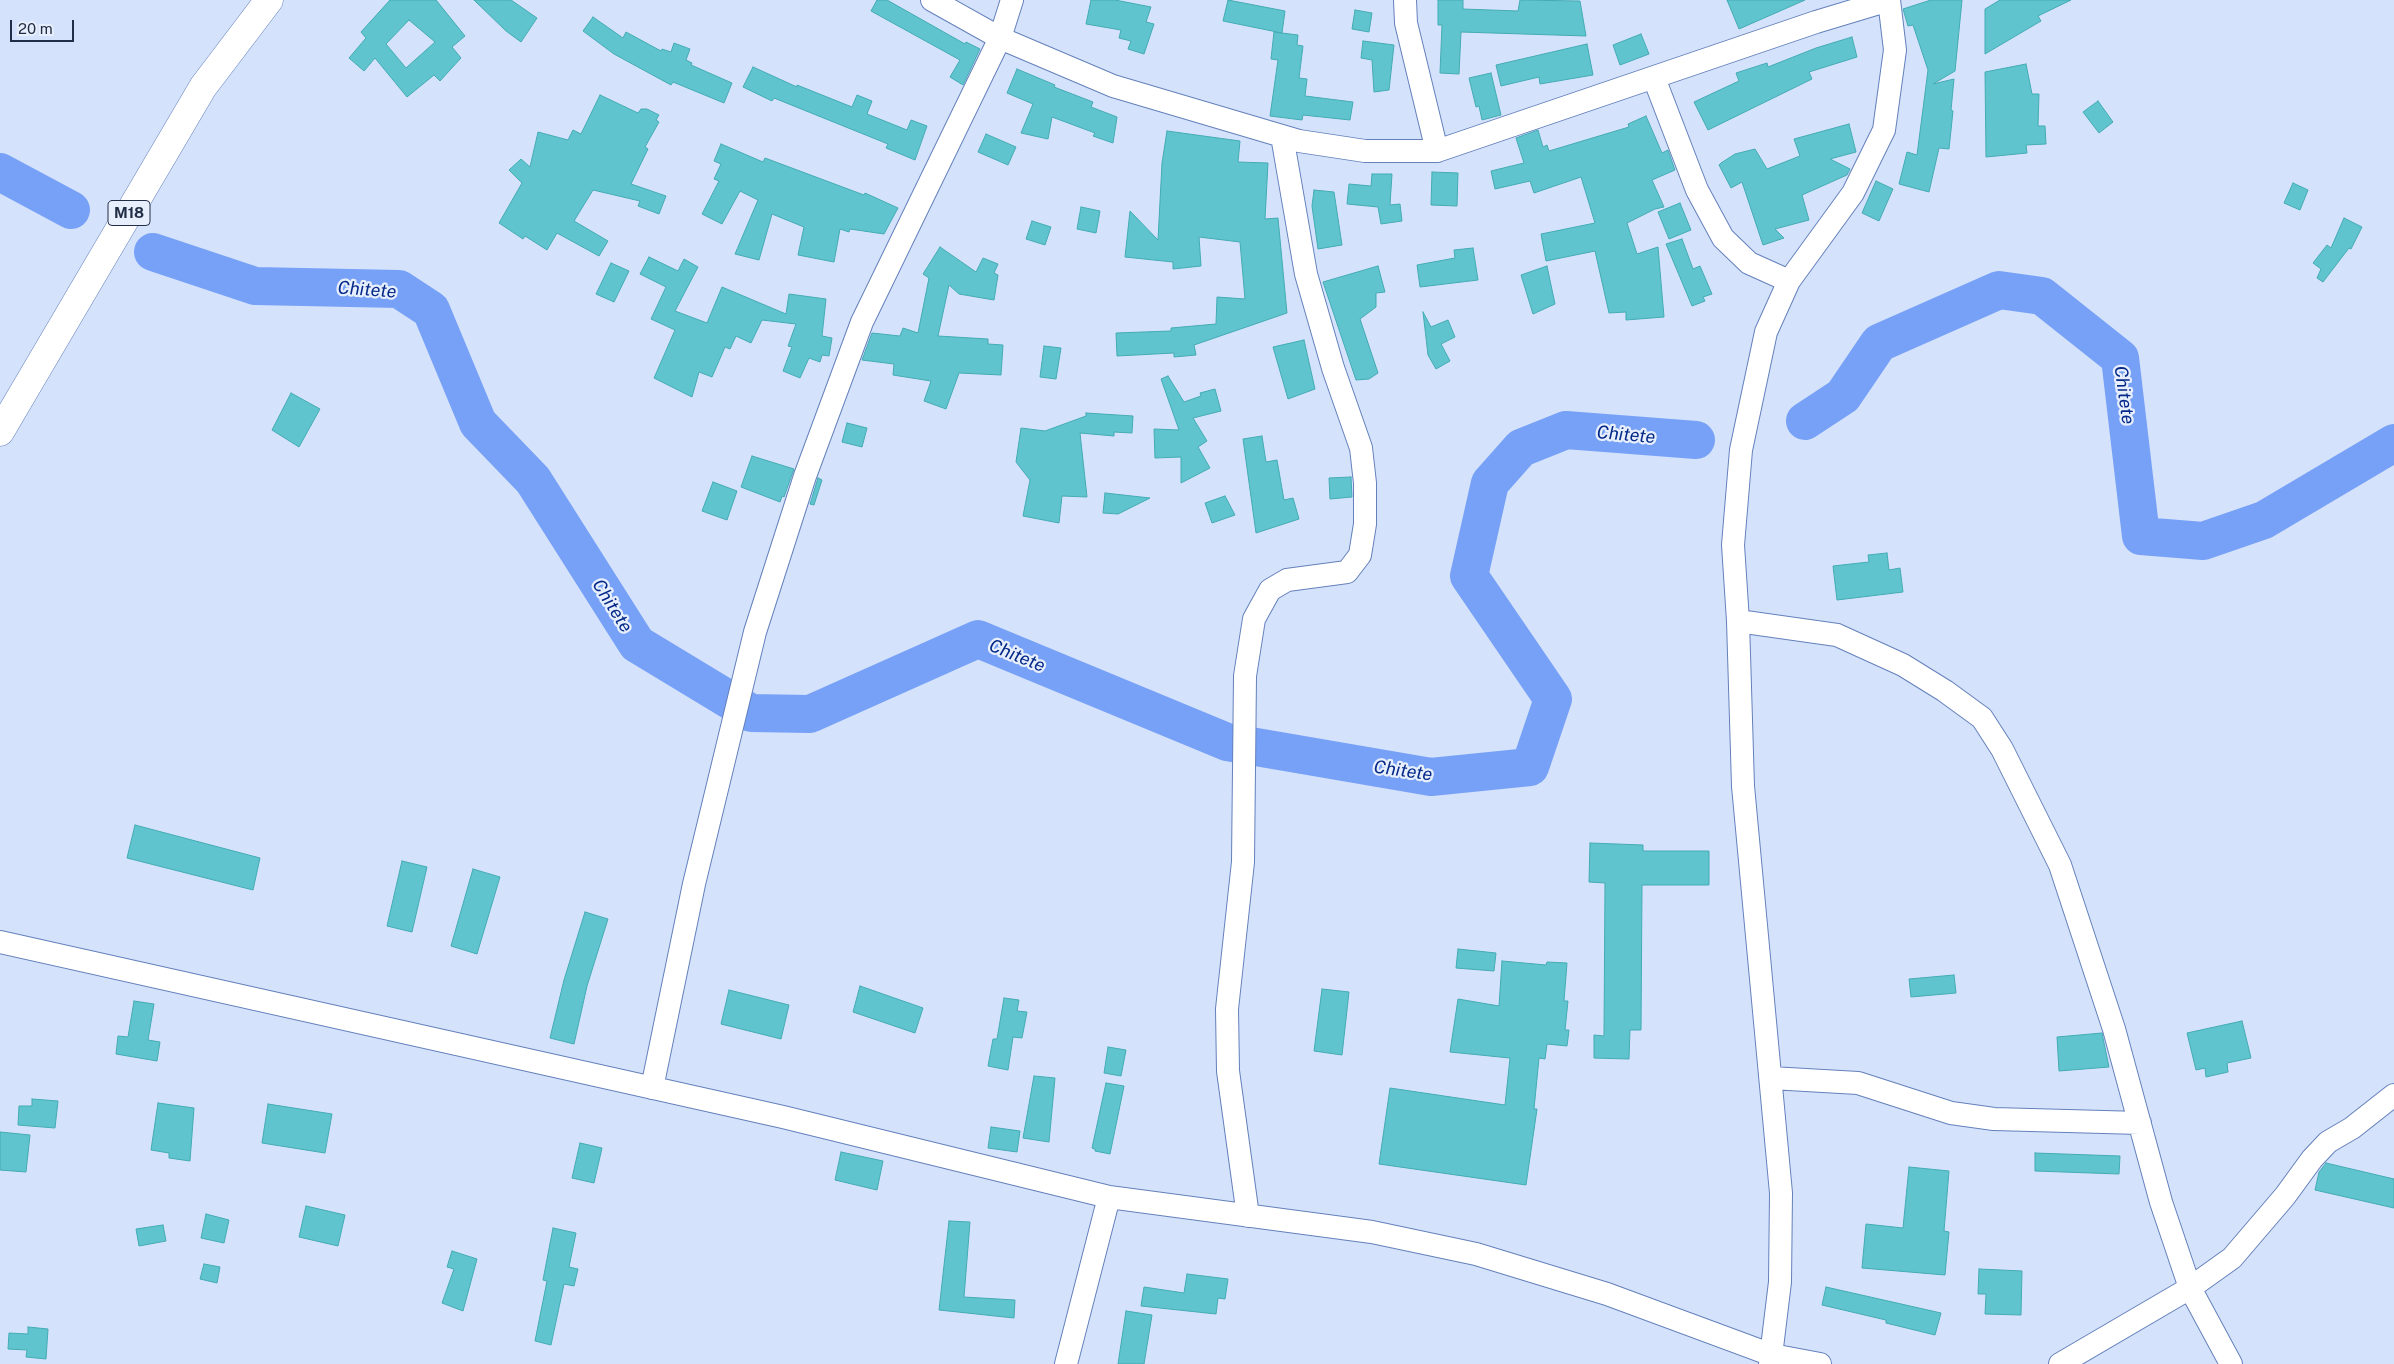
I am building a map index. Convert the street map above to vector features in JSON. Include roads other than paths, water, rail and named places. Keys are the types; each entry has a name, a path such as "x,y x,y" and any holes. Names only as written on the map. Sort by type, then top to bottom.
{"main road":[{"name":"M18","path":"0,432 202,87 269,0"}],"street":[{"path":"932,0 1000,38 1113,86 1299,142 1365,151 1437,151 1816,22 1889,0 1895,50 1884,130 1853,193 1789,282 1766,332 1741,450 1733,545 1738,622 1743,786 1781,1193 1780,1282 1771,1360"},
{"path":"652,1088 694,884 755,632 805,476 862,322 1000,38 1012,0"},
{"path":"1405,0 1406,23 1437,151"},
{"path":"1654,78 1697,190 1724,238 1749,263 1789,282"},
{"path":"1248,1216 1228,1071 1227,1009 1243,862 1245,676 1254,619 1270,590 1287,580 1347,572 1360,555 1365,524 1365,483 1361,448 1333,368 1306,274 1282,136"},
{"path":"1738,622 1836,635 1902,665 1945,691 1982,718 2002,748 2060,865 2114,1029 2161,1202 2190,1288 2231,1364"},
{"path":"0,942 783,1117 1108,1197 1372,1232 1476,1254 1607,1294 1771,1360 1820,1364"},
{"path":"1771,1078 1858,1083 1951,1113 1994,1119 2140,1123"},
{"path":"2060,1364 2190,1288 2232,1258 2328,1142 2352,1128 2394,1095"},
{"path":"1066,1364 1108,1197"}],"waterway":[{"name":"Chitete","path":"0,172 71,210"},
{"name":"Chitete","path":"153,252 255,286 399,289 431,310 478,423 533,480 637,644 751,713 810,714 978,639 1227,742 1431,777 1530,767 1553,699 1469,576 1490,483 1521,448 1566,430 1696,440"},
{"name":"Chitete","path":"1805,421 1843,396 1879,343 1999,290 2042,296 2120,358 2141,536 2203,541 2264,520 2394,443"}]}
